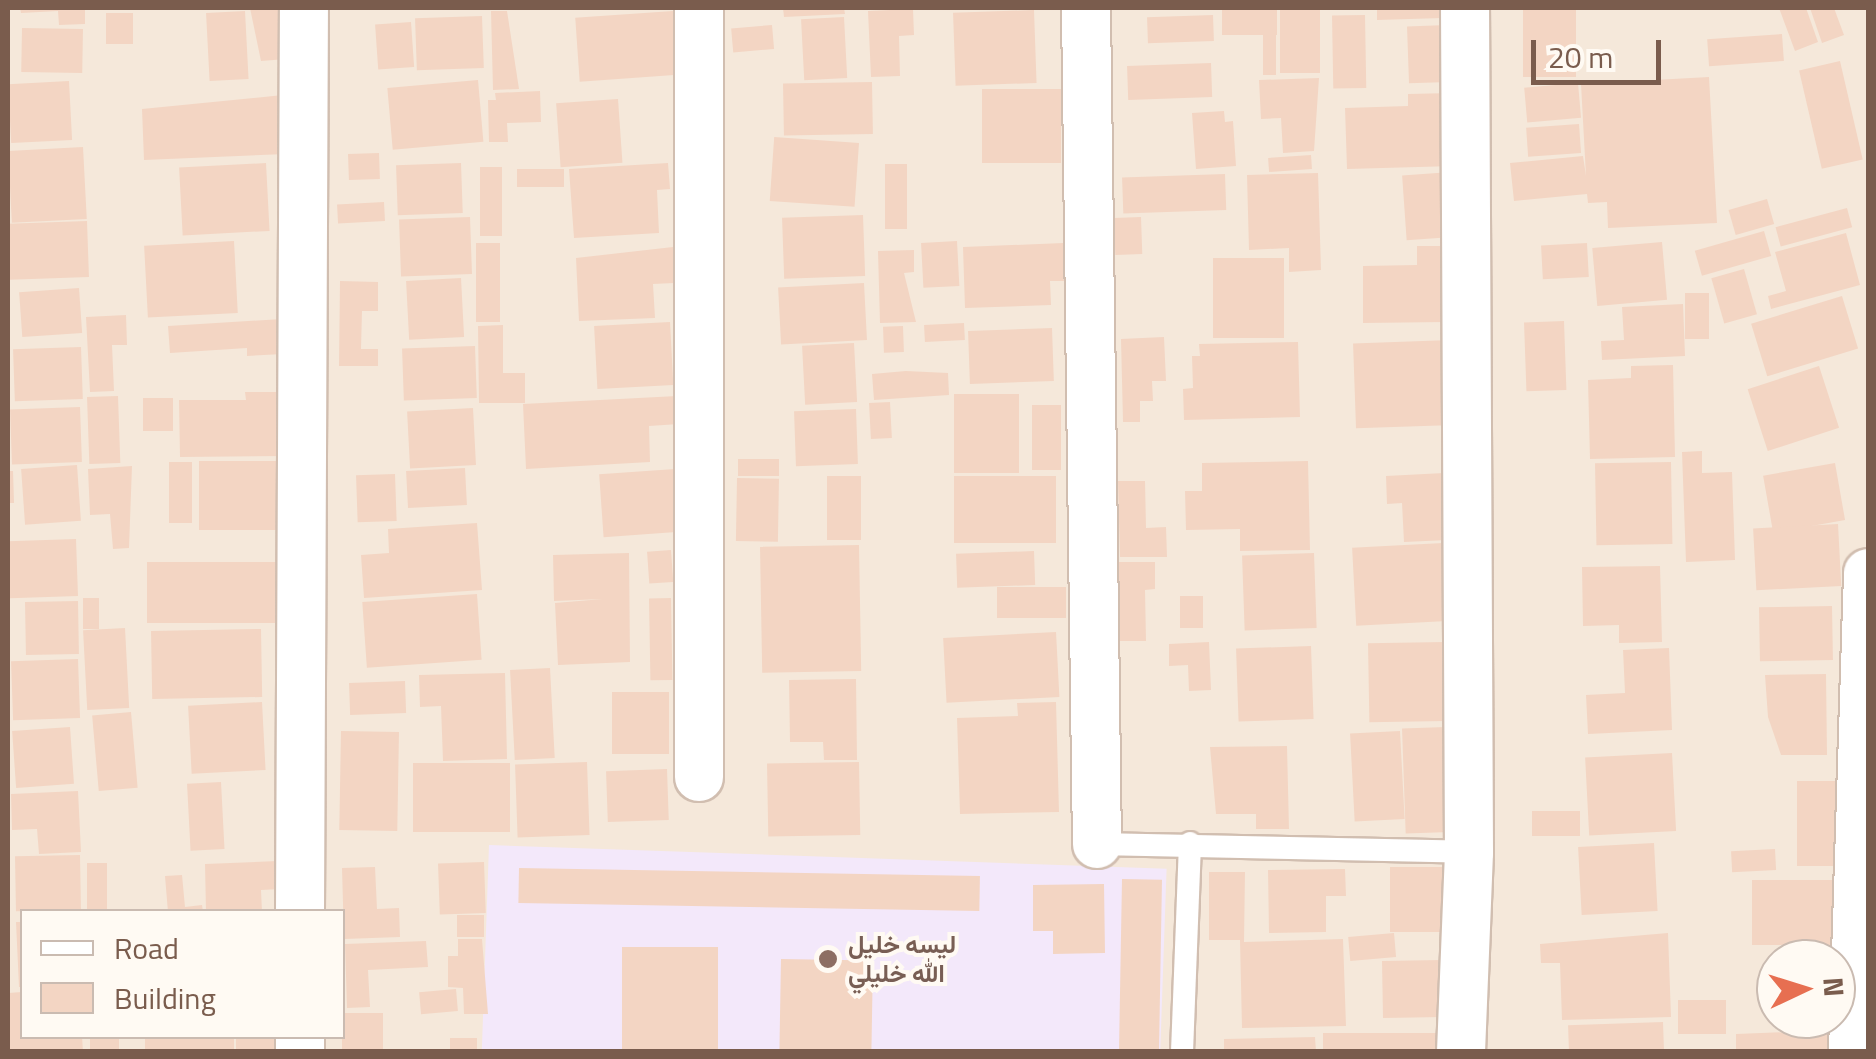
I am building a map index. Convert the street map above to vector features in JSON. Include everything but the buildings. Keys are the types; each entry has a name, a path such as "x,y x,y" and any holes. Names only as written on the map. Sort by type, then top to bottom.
{"street":[{"path":"300,909 304,8"},
{"path":"699,8 699,777"},
{"path":"1086,8 1097,844"},
{"path":"1461,1052 1468,852 1466,8"},
{"path":"1853,1052 1868,573"}],"lane":[{"path":"1182,1052 1190,843"},
{"path":"1097,844 1190,843 1468,852"}],"shaded area":[{"path":"8,8 1868,8 1868,1051 8,1051"},
{"name":"ليسه خليل الله خليلي","path":"489,845 1167,869 1160,1052 482,1051"}],"place":[{"name":"ليسه خليل الله خليلي","path":"828,959"}]}
